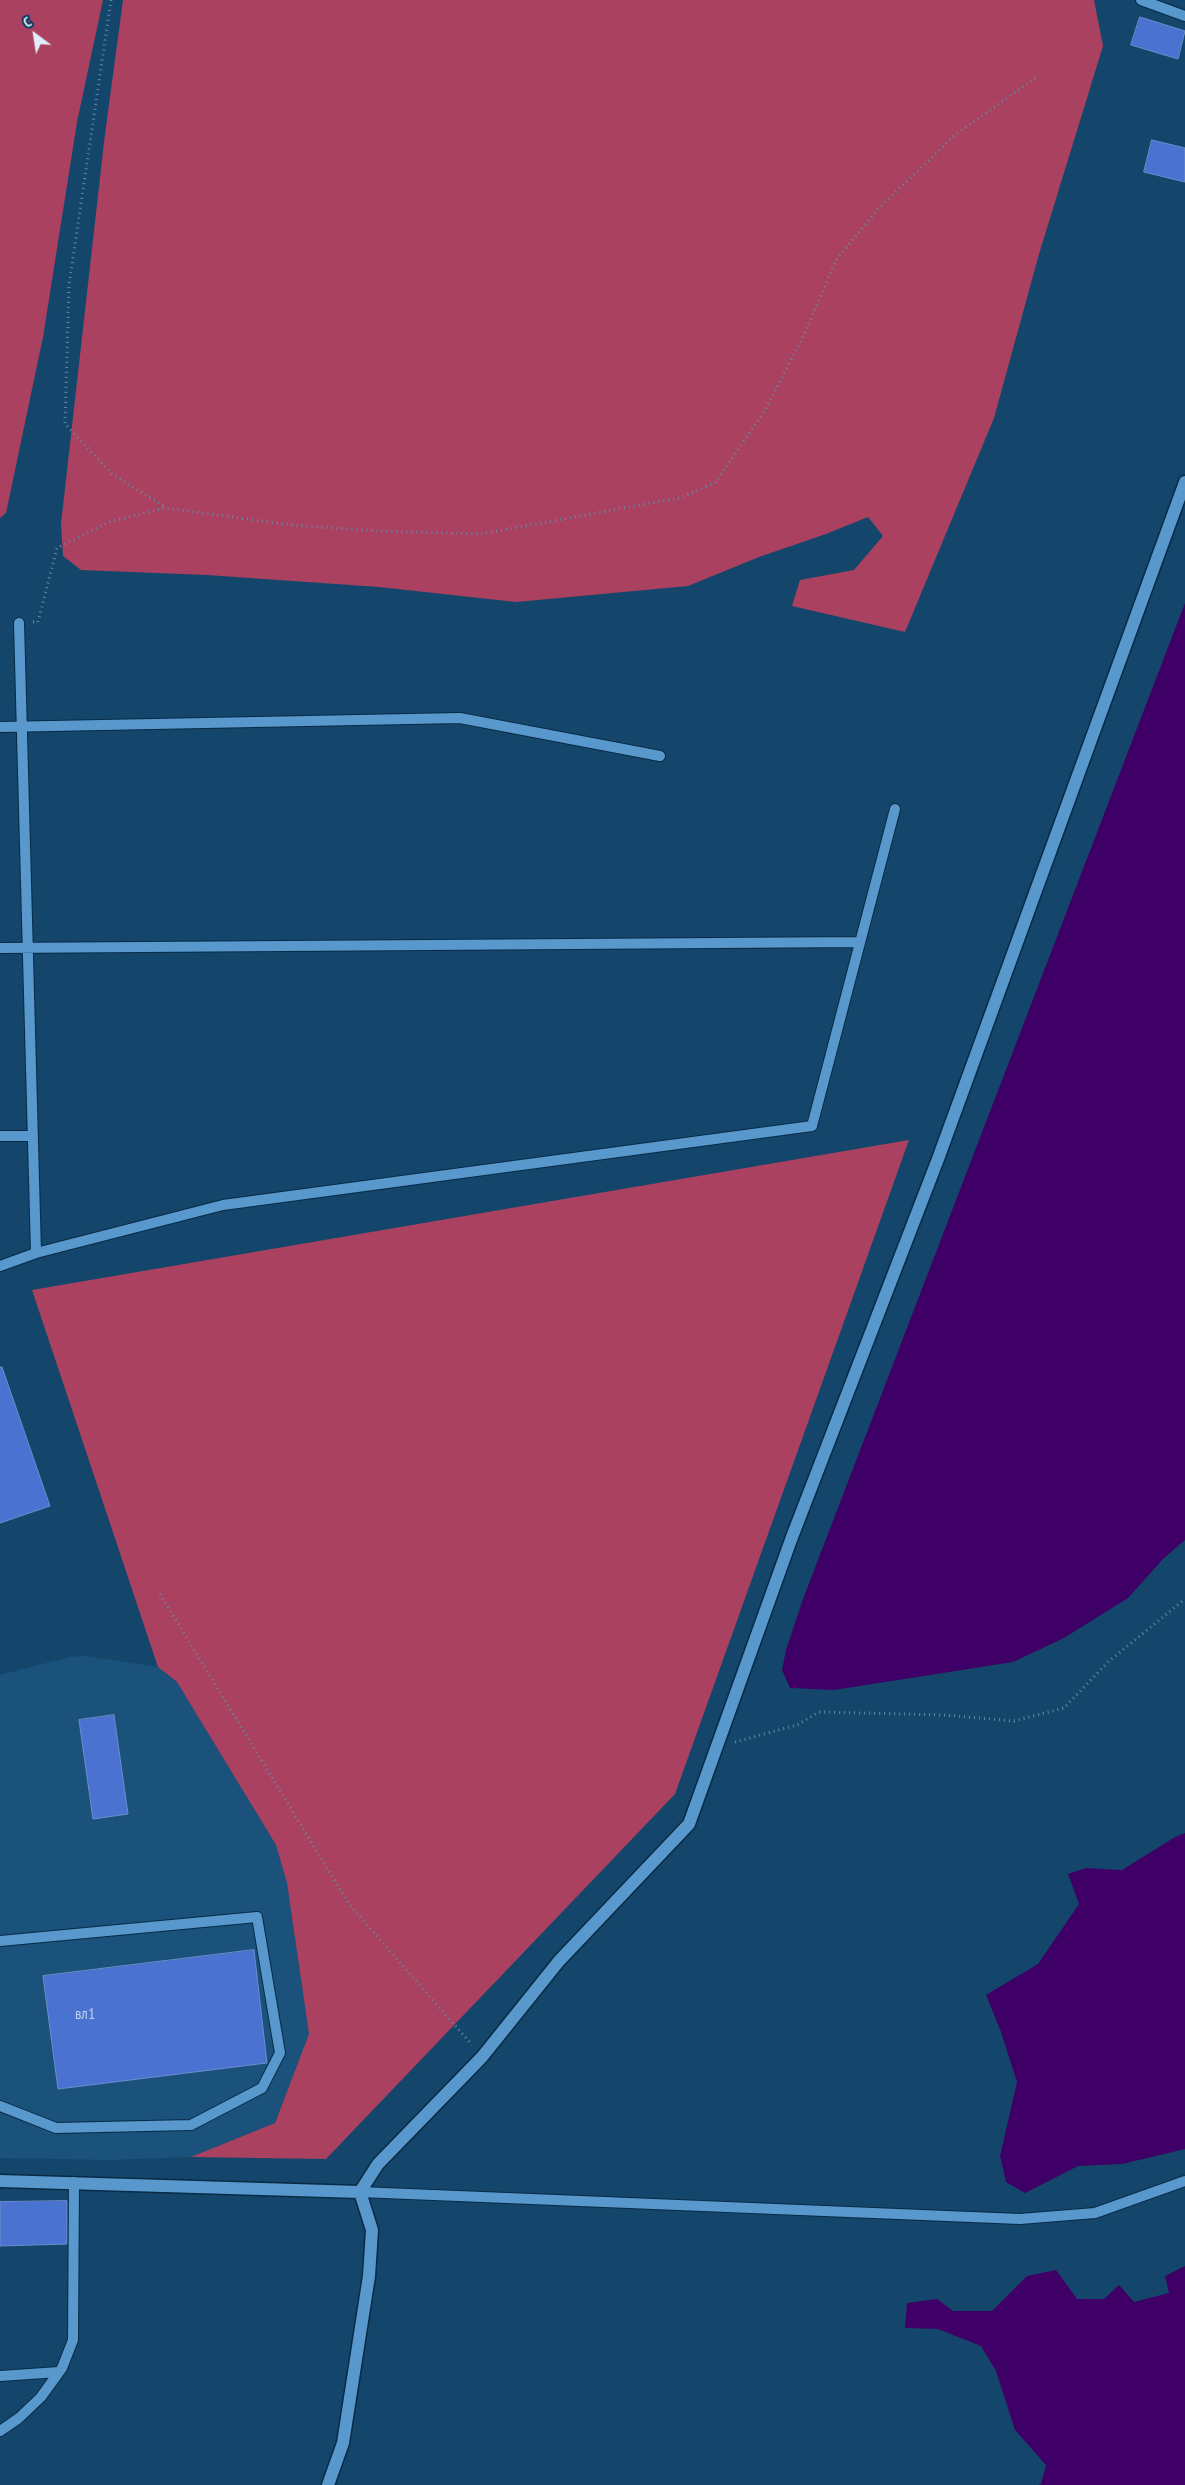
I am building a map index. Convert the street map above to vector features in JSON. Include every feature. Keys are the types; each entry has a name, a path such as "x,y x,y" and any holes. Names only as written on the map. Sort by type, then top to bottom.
{"street":[{"path":"360,2192 378,2164 482,2057 559,1961 689,1824 792,1537 938,1159 1185,482"},
{"path":"0,2181 360,2192"},
{"path":"328,2485 343,2443 369,2276 372,2230 360,2192"}],"lane":[{"path":"1141,0 1185,16"},
{"path":"19,623 36,1253"},
{"path":"0,727 460,718 660,756"},
{"path":"0,1266 36,1253 224,1205 812,1126 895,809"},
{"path":"0,948 860,942"},
{"path":"0,1136 33,1136"},
{"path":"0,1941 257,1917 280,2053 262,2088 191,2125 56,2128 0,2106"},
{"path":"360,2192 1020,2219 1095,2213 1185,2181"},
{"path":"0,2431 19,2418 34,2404 59,2372 73,2340 74,2182"},
{"path":"0,2376 59,2372"}],"path":[{"path":"111,0 69,285 65,424 112,474 165,508"},
{"path":"38,622 57,548 108,522 165,508 291,525 377,531 481,534 679,498 715,483 764,412 804,335 836,260 879,208 955,135 1038,76"},
{"path":"160,1594 350,1904 482,2057"},
{"path":"717,1747 796,1726 818,1712 944,1715 1014,1721 1064,1708 1108,1662 1185,1599"}],"shaded area":[{"path":"0,0 103,0 77,122 43,337 6,513 0,518"},
{"path":"123,0 1094,0 1103,46 1039,254 994,418 905,632 792,606 800,580 854,570 883,536 868,517 759,557 688,586 516,602 379,587 207,575 81,570 63,556 61,524 104,142"},
{"path":"1185,603 1185,1540 1163,1559 1128,1598 1064,1638 1013,1662 834,1690 790,1688 782,1670 786,1650 803,1599"},
{"path":"909,1140 675,1794 326,2159 191,2157 275,2123 309,2034 287,1883 276,1845 177,1682 158,1667 32,1290"},
{"path":"86,1656 158,1667 177,1682 276,1845 287,1883 309,2034 275,2123 191,2157 112,2160 0,2158 0,1675 70,1657"},
{"path":"1185,1833 1185,2149 1122,2164 1078,2166 1025,2193 1006,2182 1000,2156 1017,2082 1001,2032 986,1995 1038,1964 1079,1904 1068,1874 1086,1868 1122,1870 1175,1837"},
{"path":"1185,2266 1185,2485 1038,2485 1041,2484 1046,2465 1015,2430 996,2371 981,2346 938,2329 905,2328 907,2303 937,2299 953,2311 992,2311 1027,2276 1056,2270 1077,2299 1104,2299 1119,2285 1134,2302 1169,2293 1165,2276"}],"building":[{"path":"1140,17 1185,31 1178,59 1131,45"},
{"path":"1152,140 1185,148 1185,182 1144,172"},
{"path":"0,1367 2,1367 50,1506 0,1523"},
{"path":"114,1715 128,1814 93,1819 79,1720"},
{"path":"254,1950 267,2063 58,2089 43,1976"},
{"path":"67,2201 67,2244 0,2246 0,2202"}]}
